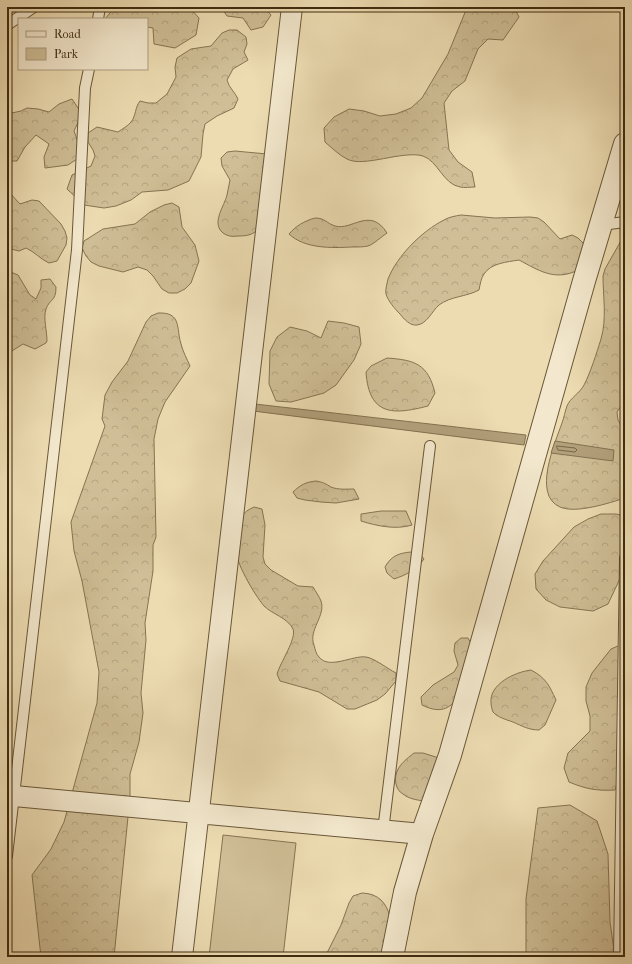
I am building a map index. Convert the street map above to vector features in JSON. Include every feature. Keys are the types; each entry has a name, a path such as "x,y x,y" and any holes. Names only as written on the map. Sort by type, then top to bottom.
{"street":[{"path":"182,957 292,7"},
{"path":"392,957 406,892 422,834 450,755 625,144"},
{"path":"14,796 422,834"}],"lane":[{"path":"7,25 34,7"},
{"path":"98,18 100,7"},
{"path":"7,856 77,250 85,88 89,70"},
{"path":"601,225 625,222"},
{"path":"383,831 430,446"},
{"path":"619,957 625,558"}],"green space":[{"path":"115,7 189,7 199,18 196,35 175,48 154,44 153,28 148,27 148,18 106,18"},
{"path":"219,7 264,7 271,15 263,27 251,30 243,18 227,16"},
{"path":"472,7 514,7 519,17 503,40 488,39 478,49 465,81 452,91 444,103 449,150 458,162 472,172 475,187 462,187 454,185 449,182 433,163 423,156 405,155 373,160 354,161 341,156 325,142 324,128 334,117 349,109 364,111 380,116 396,114 411,108 422,98 448,54 466,10"},
{"path":"229,30 237,30 246,37 247,44 244,52 248,60 233,69 227,80 238,99 234,108 217,116 205,124 201,157 189,181 168,190 142,192 131,200 116,206 104,208 84,205 67,189 72,175 91,166 95,156 88,142 88,133 97,127 118,132 127,126 133,120 140,101 156,103 167,94 176,77 175,67 177,58 191,49 211,46 222,33"},
{"path":"72,99 82,114 74,131 78,142 80,157 68,165 45,168 44,157 49,144 36,135 25,147 17,161 7,161 7,114 27,108 49,112 59,104"},
{"path":"235,151 267,154 260,227 255,232 244,236 228,236 223,233 218,225 219,215 227,195 230,180 222,166 221,158 227,152"},
{"path":"7,190 20,204 32,200 39,201 61,224 67,238 66,245 57,261 49,263 26,248 19,251 7,248"},
{"path":"172,203 179,207 182,227 195,245 199,261 191,283 185,289 177,293 169,293 162,289 147,270 138,267 123,272 99,266 91,262 86,256 82,248 84,241 103,229 135,224 150,212"},
{"path":"461,215 495,218 538,218 544,222 560,239 572,235 584,244 576,271 568,274 553,275 540,271 519,260 495,265 484,274 479,290 444,302 436,308 427,320 421,324 414,325 405,320 388,299 386,289 388,279 397,262 419,237 446,219"},
{"path":"315,218 341,227 361,221 374,221 381,225 387,233 368,246 336,248 311,245 295,239 289,234 300,224"},
{"path":"622,239 620,250 625,252 625,400 617,412 618,420 625,431 625,498 583,509 567,509 560,507 552,501 548,492 546,480 548,468 567,406 570,400 584,385 598,350 604,324 603,276 605,269"},
{"path":"8,271 18,275 30,295 36,299 41,288 41,280 50,279 56,287 56,292 45,313 46,343 35,349 23,344 7,354 7,272"},
{"path":"158,313 166,313 175,318 182,347 190,366 165,402 158,419 154,439 156,537 153,545 153,571 145,623 146,640 141,693 143,713 139,742 130,774 130,797 114,957 41,957 32,875 51,849 64,822 97,703 99,672 82,581 74,551 71,522 105,426 102,419 105,395 112,382 128,361 146,322 151,316"},
{"path":"328,321 359,327 361,344 354,360 336,385 324,393 291,402 276,401 269,384 270,351 277,337 290,327 307,331 321,338"},
{"path":"387,358 413,362 424,370 432,383 435,393 428,406 404,411 394,411 385,409 372,397 368,386 366,372 371,366"},
{"path":"316,481 337,489 354,489 359,499 336,503 321,502 297,498 293,492 303,484"},
{"path":"254,507 262,509 265,525 263,557 265,564 271,570 298,586 313,587 321,601 321,612 313,634 316,651 319,657 323,661 335,662 366,657 377,661 396,673 396,681 385,694 377,700 355,709 347,709 319,692 280,681 277,674 293,638 293,629 284,619 267,609 260,601 246,578 236,553 235,542 241,519 246,511"},
{"path":"381,511 406,511 412,525 386,527 361,521 361,514"},
{"path":"601,514 616,514 625,516 625,568 608,604 593,611 560,607 546,600 536,589 535,574 543,561 574,527"},
{"path":"411,552 419,553 424,559 410,572 394,579 387,573 385,567 387,563 396,556"},
{"path":"461,638 468,638 472,645 457,698 450,706 437,710 422,705 421,697 433,685 454,672 458,665 454,651 455,643"},
{"path":"625,643 620,774 615,790 591,789 569,782 564,768 568,753 590,731 590,716 586,701 586,687 592,673 611,649"},
{"path":"531,670 546,682 556,700 545,725 539,730 526,728 500,717 493,712 491,705 491,696 494,690 504,680 518,673"},
{"path":"414,753 423,753 439,758 424,801 405,796 399,791 396,784 396,774 400,766"},
{"path":"570,805 597,821 608,854 610,922 615,957 526,957 526,899 538,808"},
{"path":"223,835 296,843 283,957 209,957"},
{"path":"362,893 373,895 381,900 386,907 392,926 393,957 325,957 353,896"}],"water":[{"path":"255,404 526,435 524,445 253,411"},
{"path":"555,441 614,450 613,461 551,453"}]}
